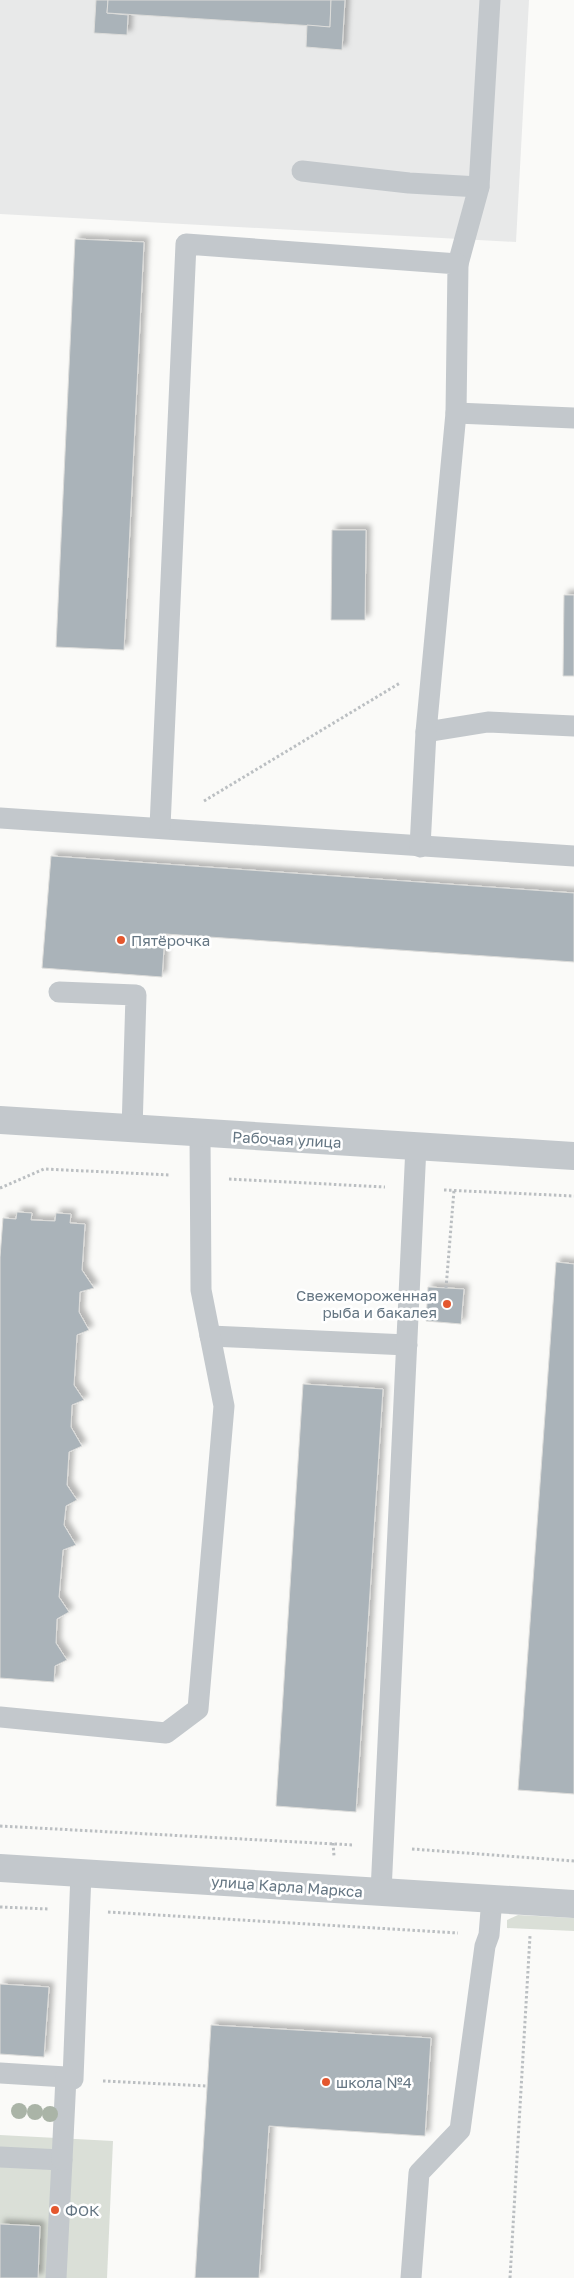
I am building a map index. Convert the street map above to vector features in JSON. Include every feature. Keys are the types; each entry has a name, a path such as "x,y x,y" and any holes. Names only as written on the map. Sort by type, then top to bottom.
{"street":[{"name":"Рабочая улица","path":"0,1120 132,1130 574,1156"},
{"name":"улица Карла Маркса","path":"0,1868 574,1904"}],"lane":[{"path":"420,847 426,732 456,413 458,264 479,187 490,0"},
{"path":"302,171 409,183 479,187"},
{"path":"160,828 186,244 458,264"},
{"path":"456,413 574,418"},
{"path":"426,732 488,722 574,726"},
{"path":"0,818 574,856"},
{"path":"59,992 136,995 132,1130"},
{"path":"0,1717 166,1733 198,1709 224,1406 201,1290 200,1134"},
{"path":"381,1892 416,1146"},
{"path":"210,1336 407,1345"},
{"path":"56,2278 81,1873"},
{"path":"412,2278 418,2173 460,2130 485,1946 489,1935 492,1898"},
{"path":"0,2073 69,2078"},
{"path":"0,2157 62,2160"}],"path":[{"path":"203,802 432,663"},
{"path":"0,1188 44,1169 574,1196"},
{"path":"446,1288 454,1190"},
{"path":"0,1826 384,1847 574,1860"},
{"path":"0,1906 539,1937"},
{"path":"510,2278 530,1936"},
{"path":"69,2078 207,2086"}],"shaded area":[{"path":"0,0 529,0 516,242 0,214"},
{"path":"518,1915 574,1918 574,1931 507,1928 507,1920"},
{"name":"ФОК","path":"0,2135 113,2141 107,2278 0,2278"}],"building":[{"path":"96,0 108,0 107,13 128,15 127,35 94,33"},
{"path":"108,0 331,0 330,27 107,13"},
{"path":"331,0 345,0 342,50 306,47 307,25 330,27"},
{"path":"75,239 144,242 124,650 56,647"},
{"path":"332,530 366,530 365,620 331,620"},
{"path":"564,595 574,595 574,676 563,676"},
{"path":"51,856 574,893 574,962 165,934 162,977 42,968"},
{"path":"17,1212 32,1213 31,1220 55,1221 56,1213 71,1214 70,1223 85,1224 82,1270 94,1288 80,1292 79,1312 89,1330 77,1335 74,1385 84,1400 72,1405 71,1427 82,1446 69,1452 67,1485 77,1500 66,1506 64,1525 76,1545 63,1550 59,1597 69,1612 57,1619 56,1643 67,1660 55,1666 54,1682 0,1678 0,1257 3,1218 16,1219"},
{"path":"556,1262 574,1264 574,1794 518,1790"},
{"path":"428,1287 464,1289 461,1324 426,1321"},
{"path":"303,1384 383,1389 356,1812 276,1806"},
{"path":"0,1984 49,1987 44,2057 0,2054"},
{"path":"211,2025 431,2038 425,2136 269,2126 259,2278 195,2278"},
{"path":"0,2224 40,2226 38,2278 0,2278"}],"place":[{"name":"Пятёрочка","path":"121,940"},
{"name":"Свежемороженная рыба и бакалея","path":"447,1304"},
{"name":"школа №4","path":"326,2082"},
{"name":"ФОК","path":"55,2210"}]}
